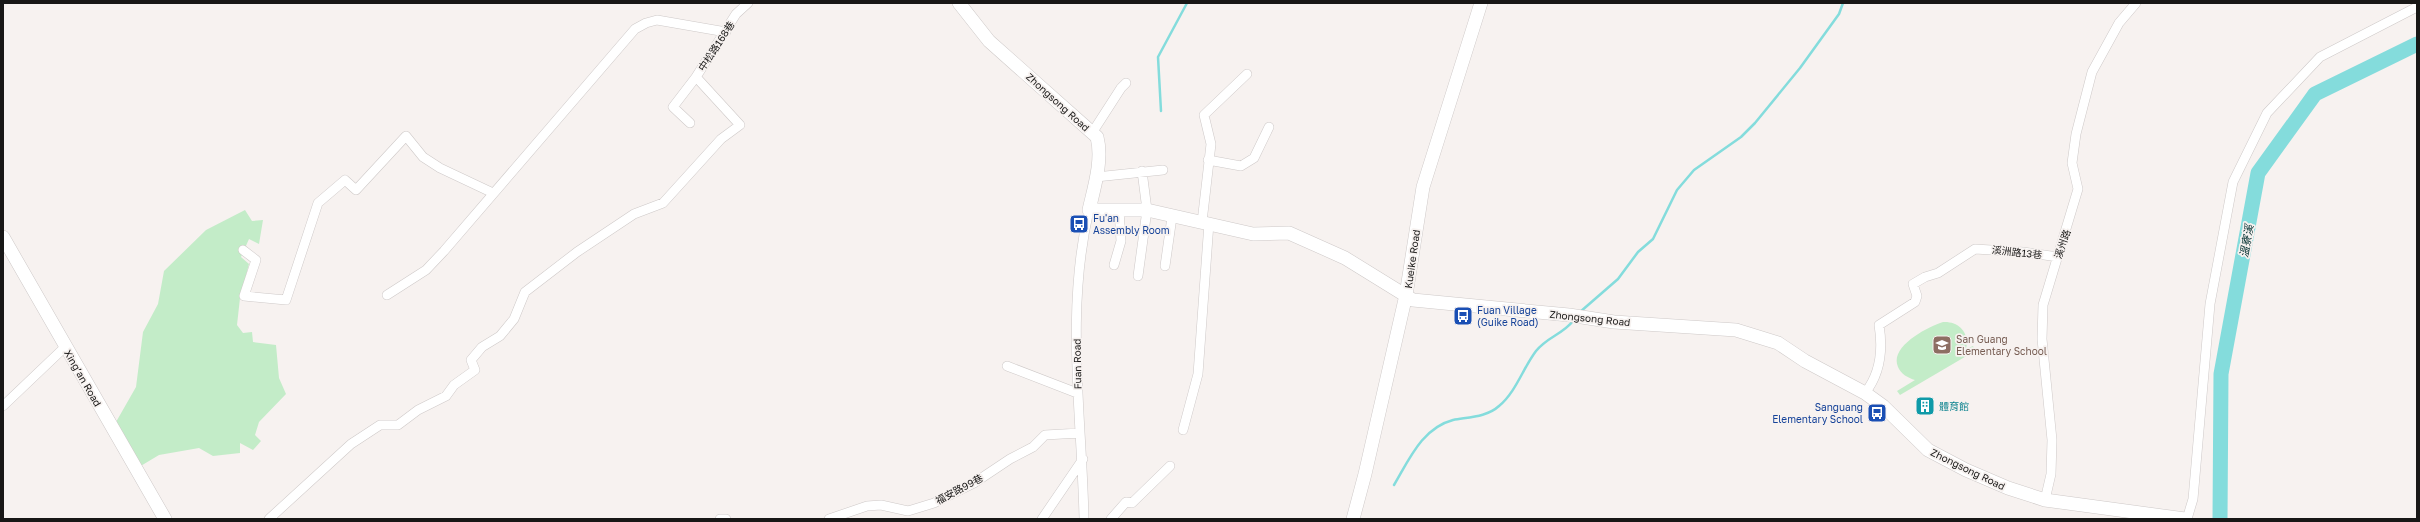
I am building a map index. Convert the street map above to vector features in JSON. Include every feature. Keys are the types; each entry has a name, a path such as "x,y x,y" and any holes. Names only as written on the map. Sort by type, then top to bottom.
{"street":[{"name":"中松路168巷","path":"269,519 351,444 380,425 398,425 418,410 446,396 454,385 475,370 471,360 482,347 500,336 514,318 525,292 577,252 634,214 663,203 721,139 740,125 696,77 726,32 736,14 748,3"},
{"name":"Zhongsong Road","path":"959,3 989,41 1097,137 1099,145 1096,176 1089,210 1147,210 1172,217 1253,234 1289,234 1345,258 1413,300 1576,316 1614,322 1736,330 1778,343 1805,361 1865,393 1883,406 1928,450 1966,470 2008,488 2045,500 2186,519"},
{"name":"Kueike Road","path":"1353,519 1365,474 1406,295 1423,187 1481,3"},
{"name":"溪州路","path":"2045,500 2051,474 2052,440 2042,339 2043,305 2078,189 2072,163 2078,127 2092,72 2119,23 2136,3"},
{"path":"2186,519 2193,499 2210,304 2233,182 2267,113 2320,57 2417,7"},
{"path":"387,295 426,270 444,251 492,193 635,29 646,23 657,20 726,32"},
{"path":"1183,430 1198,374 1208,160 1211,144 1204,116 1247,74"},
{"path":"690,123 673,107 696,77"},
{"path":"1092,133 1120,88 1126,83"},
{"path":"1208,160 1241,166 1254,158 1269,127"},
{"path":"243,250 256,260 244,296 286,300 318,203 344,180 356,190 406,136 423,157 440,168 492,193"},
{"path":"1096,176 1163,170"},
{"path":"1138,276 1147,210 1142,172"},
{"name":"Fuan Road","path":"1084,519 1083,459 1077,393 1077,281 1089,210"},
{"path":"1114,265 1121,241 1119,210"},
{"path":"1165,266 1172,217"},
{"name":"Xing’an Road","path":"3,237 165,519"},
{"name":"溪洲路13巷","path":"1865,393 1871,385 1880,358 1879,326 1915,302 1917,296 1913,284 1925,277 1938,273 1975,249 2023,252 2058,257"},
{"path":"3,406 65,347"},
{"path":"1007,366 1077,393"},
{"name":"福安路99巷","path":"829,519 867,506 881,505 908,512 934,503 974,483 1010,459 1033,447 1046,435 1080,433"},
{"path":"1042,519 1083,459"},
{"path":"1111,519 1126,502 1132,502 1170,466"},
{"path":"720,519 726,519"}],"green space":[{"path":"245,210 252,221 263,220 259,244 249,239 241,257 249,264 240,298 237,325 243,333 252,332 253,342 276,345 279,378 286,394 259,422 255,435 261,441 253,450 240,443 240,453 213,456 199,448 159,455 139,467 116,422 136,387 143,332 158,304 164,271 206,230"},
{"path":"1943,322 1949,322 1962,329 1965,333 1967,343 1966,349 1973,346 1975,351 1900,395 1897,391 1915,380 1905,375 1899,369 1897,360 1899,352 1904,345 1919,333"}],"waterway":[{"path":"1161,111 1158,57 1187,3"},
{"path":"1580,312 1618,279 1638,252 1653,239 1677,190 1694,170 1741,137 1755,123 1800,68 1839,14 1843,3"},
{"name":"溫寮溪","path":"2220,519 2221,374 2258,173 2315,94 2417,44"},
{"path":"1394,485 1411,456 1425,437 1442,424 1494,410 1510,394 1531,358 1540,346 1565,329 1573,321"}],"place":[{"name":"Fu'an Assembly Room","path":"1079,224"},
{"name":"Fuan Village (Guike Road)","path":"1463,316"},
{"name":"San Guang Elementary School","path":"1942,345"},
{"name":"體育館","path":"1925,406"},
{"name":"Sanguang Elementary School","path":"1877,413"}]}
